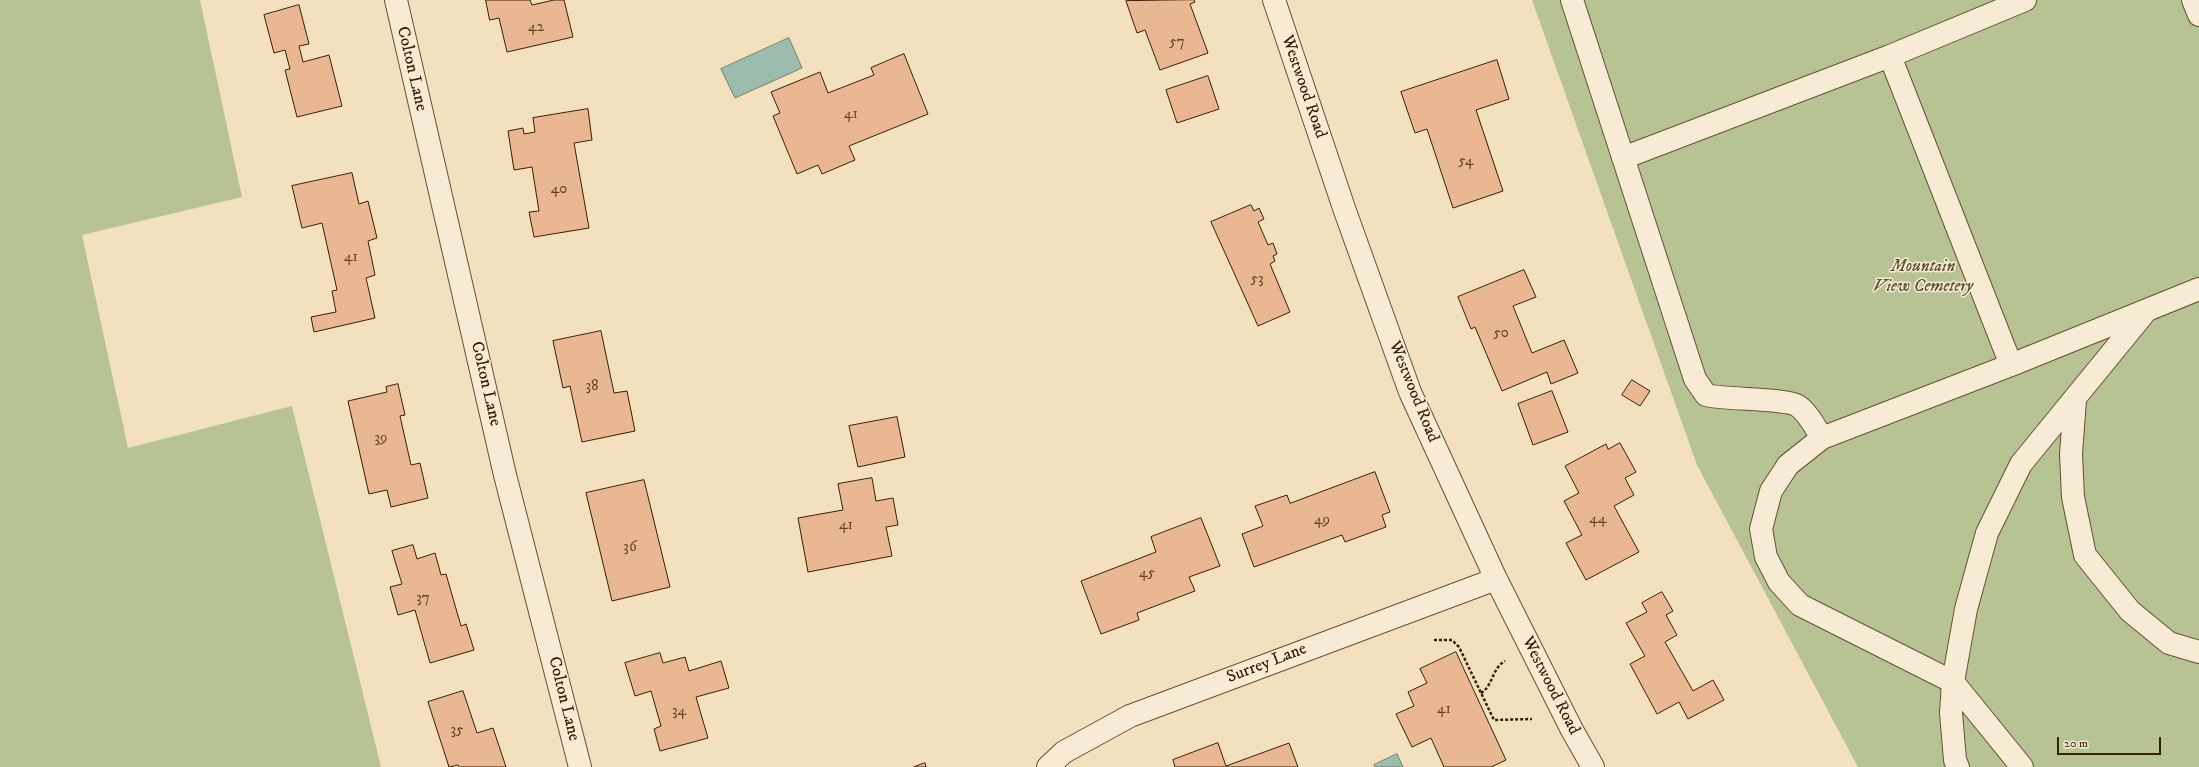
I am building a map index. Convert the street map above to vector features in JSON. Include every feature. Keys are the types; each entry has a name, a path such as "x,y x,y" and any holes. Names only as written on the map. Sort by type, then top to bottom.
{"street":[{"name":"Colton Lane","path":"396,0 505,475 580,767"},
{"name":"Westwood Road","path":"1274,0 1345,211 1410,392 1496,579 1561,709 1593,767"},
{"path":"1572,0 1622,158 1695,379 1706,395 1717,398 1773,401 1797,405 1809,418 1822,438"},
{"path":"1622,158 1890,56 2026,0"},
{"path":"2193,0 2199,16"},
{"path":"1890,56 2011,365"},
{"path":"2022,767 1953,682 1800,605 1779,582 1766,557 1761,529 1771,490 1788,465 1822,438 2011,365 2199,289"},
{"path":"1958,767 1955,760 1951,713 1953,682 1966,609 1987,533 2021,464 2075,400 2146,311"},
{"path":"2075,400 2070,454 2073,497 2085,555 2130,610 2170,643 2199,652"},
{"name":"Surrey Lane","path":"1048,767 1064,752 1130,716 1496,579"}],"path":[{"path":"1434,640 1452,640 1459,647 1494,720 1532,719 1561,709"},
{"path":"1481,693 1487,690 1500,664 1530,648"}],"green space":[{"path":"0,0 200,0 242,197 82,235 128,448 292,406 381,767 0,767"},
{"name":"Mountain View Cemetery","path":"1532,0 2199,0 2199,767 1858,767 1697,465"}],"shaded area":[{"path":"789,38 802,68 735,98 721,69"},
{"path":"1397,754 1403,767 1375,767 1374,765"}],"building":[{"path":"486,0 530,0 532,5 554,0 564,0 573,37 507,52 499,18 490,20"},
{"path":"1194,0 1195,2 1190,4 1208,53 1160,70 1145,30 1137,33 1126,1"},
{"path":"299,5 309,44 299,46 303,62 329,55 342,106 297,117 285,70 290,69 285,50 274,53 264,15"},
{"path":"904,54 928,114 849,146 855,160 822,174 818,165 797,174 773,116 780,113 771,92 820,72 828,93 874,75 871,68"},
{"path":"1497,60 1509,99 1476,110 1503,191 1453,208 1427,129 1415,133 1401,92"},
{"path":"1208,76 1219,109 1177,123 1166,90"},
{"path":"588,109 592,140 574,143 589,228 534,237 529,212 539,211 532,167 514,170 508,131 523,128 524,134 535,132 533,118"},
{"path":"352,173 359,204 368,201 377,238 368,241 375,275 366,278 375,318 314,332 311,317 336,312 332,291 337,290 322,223 302,228 292,186"},
{"path":"1251,205 1254,211 1259,208 1264,219 1258,222 1268,245 1273,243 1277,254 1273,256 1275,261 1270,264 1290,312 1258,326 1211,222"},
{"path":"1524,270 1536,297 1513,306 1532,353 1564,340 1578,373 1551,384 1547,372 1502,391 1475,327 1471,329 1458,297"},
{"path":"601,331 614,393 627,391 635,431 582,442 570,386 563,388 553,341"},
{"path":"1632,380 1650,391 1640,406 1622,395"},
{"path":"398,384 405,415 400,416 411,465 420,463 428,498 391,507 387,490 369,494 348,401 387,392 386,387"},
{"path":"1552,391 1568,432 1533,445 1518,404"},
{"path":"897,417 905,457 858,467 849,426"},
{"path":"1620,443 1636,472 1625,478 1634,495 1614,506 1639,552 1586,580 1566,543 1582,535 1564,501 1579,493 1565,466 1606,444 1608,449"},
{"path":"1375,472 1390,512 1382,515 1386,527 1345,542 1342,535 1254,567 1242,534 1263,526 1255,506 1287,495 1290,503"},
{"path":"872,478 876,501 893,498 898,525 886,527 892,556 808,572 798,518 843,510 838,484"},
{"path":"644,480 670,587 612,601 586,493"},
{"path":"1201,518 1220,566 1189,577 1195,591 1137,613 1139,620 1101,634 1081,581 1156,552 1151,537"},
{"path":"413,545 417,559 435,553 441,575 446,574 461,626 466,624 474,650 430,663 415,610 398,615 390,587 402,584 392,551"},
{"path":"1662,592 1673,611 1666,615 1677,635 1665,642 1693,691 1713,680 1724,700 1688,719 1679,702 1657,714 1630,664 1645,656 1626,623 1647,612 1642,603"},
{"path":"1456,652 1506,760 1491,767 1444,767 1431,738 1412,747 1396,714 1414,706 1408,692 1427,683 1420,669"},
{"path":"660,653 663,663 685,657 689,671 721,661 729,688 696,697 708,738 660,751 654,729 661,726 651,691 635,696 625,663"},
{"path":"463,691 477,733 493,728 506,767 459,767 458,765 449,767 428,702"},
{"path":"1218,743 1226,766 1289,743 1298,767 1175,767 1173,760"},
{"path":"925,763 926,767 914,767"}]}
